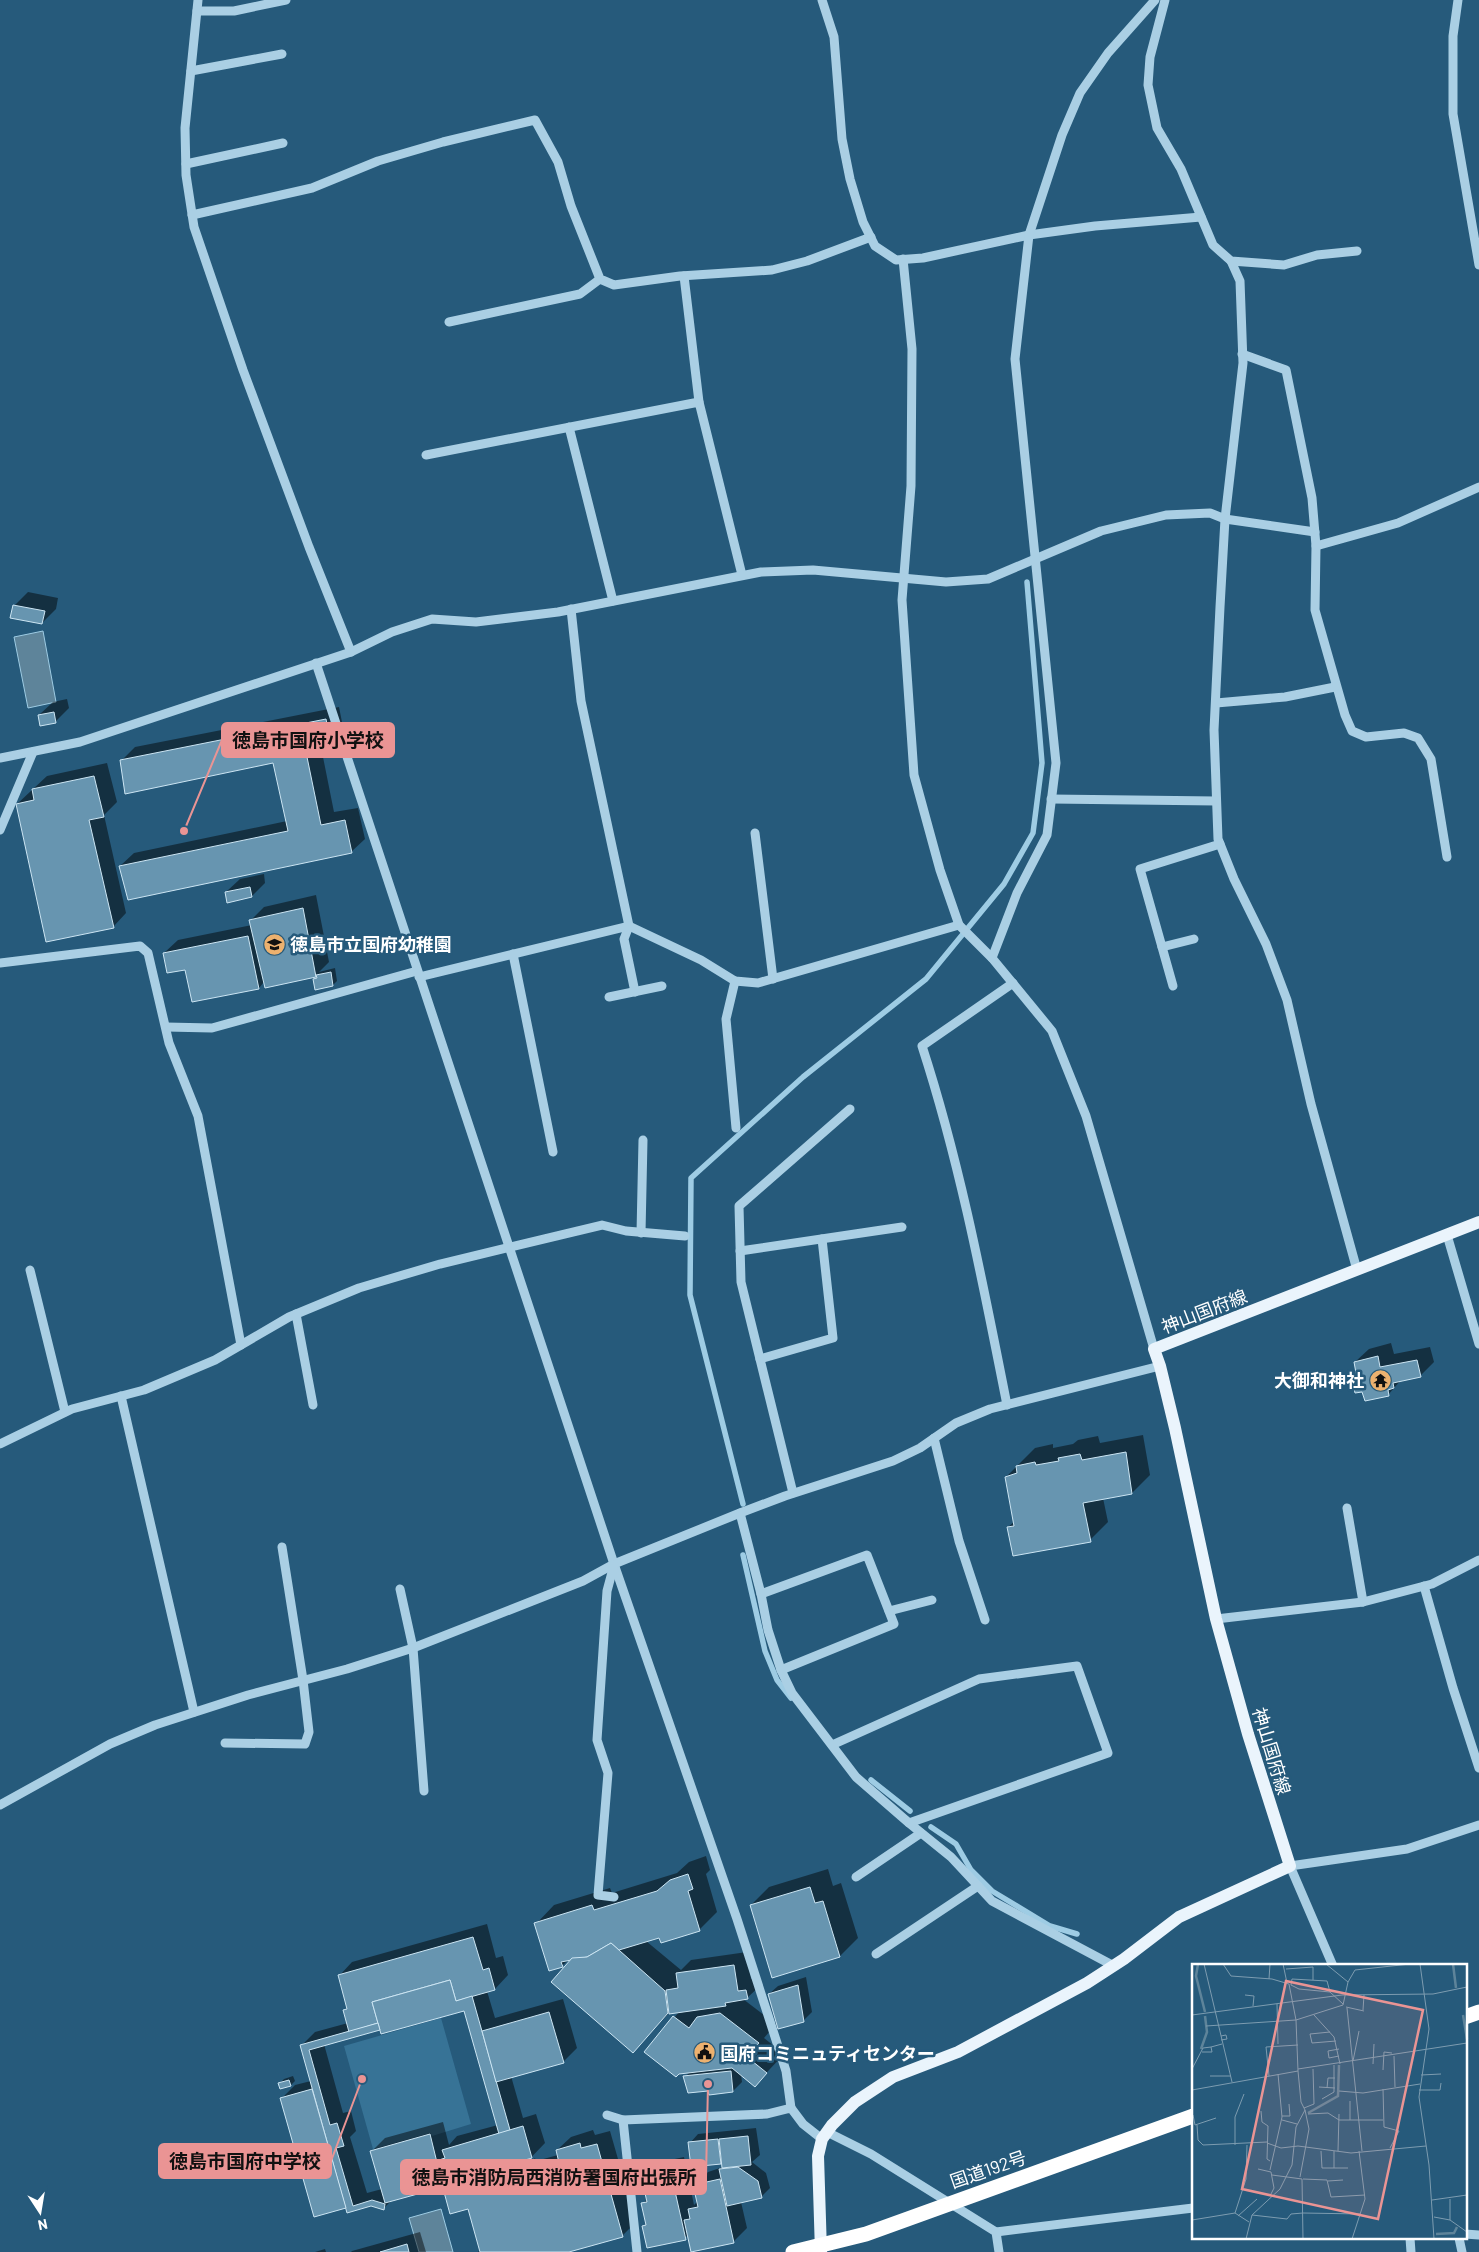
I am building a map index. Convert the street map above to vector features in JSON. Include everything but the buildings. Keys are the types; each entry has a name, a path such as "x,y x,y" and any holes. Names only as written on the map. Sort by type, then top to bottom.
{"highway":[{"path":"1466,2017 1479,2012"},
{"name":"国道192号","path":"793,2252 820,2249 866,2234 948,2202 1192,2116"}],"main road":[{"name":"神山国府線","path":"1290,1866 1248,1734 1216,1619 1160,1366 1154,1349 1479,1222"},
{"path":"820,2249 818,2156 824,2136 855,2102 894,2077 958,2052 1087,1983 1114,1966 1179,1916 1290,1866"}],"street":[{"path":"198,0 185,128 186,164 194,227 243,370 309,547 351,652"},
{"path":"196,11 234,11 286,0"},
{"path":"822,0 834,37 842,139 850,178 863,222 876,246 896,260 922,258 1029,235 1095,226 1201,217"},
{"path":"992,958 1017,893 1047,835 1056,763 1015,359 1029,235 1062,136 1080,93 1108,53 1155,0"},
{"path":"1165,0 1150,57 1148,85 1157,128 1181,169 1213,245 1230,261 1240,281 1242,354 1225,519 1216,703 1218,839 1234,879 1266,944 1287,1000 1313,1113 1357,1270"},
{"path":"1458,0 1453,36 1453,114 1479,266"},
{"path":"190,71 282,54"},
{"path":"192,215 312,188 378,161 424,147 535,120 558,162 571,206 600,279 614,285 684,276 772,270 807,260 871,237"},
{"path":"186,164 283,143"},
{"path":"1230,261 1284,265 1317,255 1357,251"},
{"path":"903,259 912,350 911,486 902,600 914,775 940,870 962,928 992,958 1052,1031 1086,1116 1154,1349"},
{"path":"684,276 698,402 742,576"},
{"path":"449,322 580,294 600,279"},
{"path":"1242,354 1286,370 1312,498 1316,546 1315,610 1335,687 1352,731 1366,737 1404,733 1418,738 1431,759 1447,857"},
{"path":"426,454 698,402"},
{"path":"569,427 613,601"},
{"path":"1316,546 1398,523 1479,487"},
{"path":"0,758 80,742 351,652 392,632 432,619 476,622 571,610 761,572 813,570 946,582 988,578 1101,531 1166,515 1210,513 1225,519 1314,532"},
{"path":"571,610 580,701 628,926 624,939 635,992"},
{"path":"316,663 614,1564 737,1920 786,2071 791,2108 803,2124 824,2136 871,2154 996,2232 1192,2208"},
{"path":"1216,703 1285,697 1335,687"},
{"path":"0,830 33,752"},
{"path":"1051,799 1216,801"},
{"path":"755,833 773,979"},
{"path":"1173,986 1140,869 1220,844"},
{"path":"166,1027 212,1028 418,974 513,954 628,926 701,960 735,981 758,983 962,928"},
{"path":"1162,947 1194,939"},
{"path":"0,963 140,946 148,953 169,1043 198,1116 241,1344"},
{"path":"513,954 553,1152"},
{"path":"735,981 726,1019 736,1128"},
{"path":"1007,1404 974,1239 938,1093 922,1046 1013,984"},
{"path":"609,997 662,986"},
{"path":"793,1493 741,1282 739,1206 850,1109"},
{"path":"641,1233 643,1140"},
{"path":"0,1444 65,1412 144,1390 215,1360 296,1314 359,1288 440,1264 602,1225 641,1233 685,1236"},
{"path":"740,1251 902,1227"},
{"path":"1447,1235 1479,1344"},
{"path":"760,1359 833,1338 822,1239"},
{"path":"30,1270 65,1412"},
{"path":"296,1314 313,1406"},
{"path":"0,1805 110,1744 155,1725 413,1648 583,1581 614,1564 740,1513 793,1493 893,1461 920,1448 956,1423 990,1409 1160,1366"},
{"path":"121,1396 194,1712"},
{"path":"934,1438 959,1541 985,1620"},
{"path":"1347,1508 1363,1602"},
{"path":"740,1513 761,1594 768,1630 781,1670 792,1693 856,1777 908,1823 951,1857 992,1901 1114,1966"},
{"path":"225,1743 305,1744 309,1732 303,1680 282,1547"},
{"path":"761,1594 867,1555 894,1624 781,1670"},
{"path":"1216,1619 1363,1602 1424,1586 1479,1560"},
{"path":"614,1564 607,1591 597,1740 608,1773 598,1896 614,1897"},
{"path":"1424,1586 1453,1688 1479,1768"},
{"path":"400,1589 413,1648 424,1791"},
{"path":"889,1610 932,1600"},
{"path":"832,1745 979,1679 1077,1666 1108,1753 908,1823"},
{"path":"1332,1964 1290,1866 1407,1849 1479,1825"},
{"path":"856,1877 921,1833"},
{"path":"876,1954 978,1886"},
{"path":"607,2116 622,2120 767,2114 791,2108"},
{"path":"622,2120 637,2252"},
{"path":"996,2232 999,2252"},
{"path":"1466,2234 1479,2235"}],"shaded area":[{"path":"43,631 56,702 28,708 14,637"},
{"path":"441,2018 471,2124 432,2136 430,2133 373,2149 344,2046"},
{"path":"441,2209 453,2252 419,2252 409,2218"}],"waterway":[{"path":"743,1504 690,1295 691,1178 803,1077 926,979 1004,884 1033,833 1042,763 1027,582"},
{"path":"743,1555 765,1651 777,1680 791,1698"},
{"path":"871,1780 910,1811"},
{"path":"931,1827 956,1844 971,1870 992,1891 1050,1926 1077,1934"}],"place":[{"name":"徳島市国府小学校","path":"184,831"},
{"name":"徳島市立国府幼稚園","path":"274,944"},
{"name":"大御和神社","path":"1380,1380"},
{"name":"国府コミニュティセンター","path":"704,2053"},
{"name":"徳島市国府中学校","path":"362,2079"},
{"name":"徳島市消防局西消防署国府出張所","path":"708,2084"}]}
